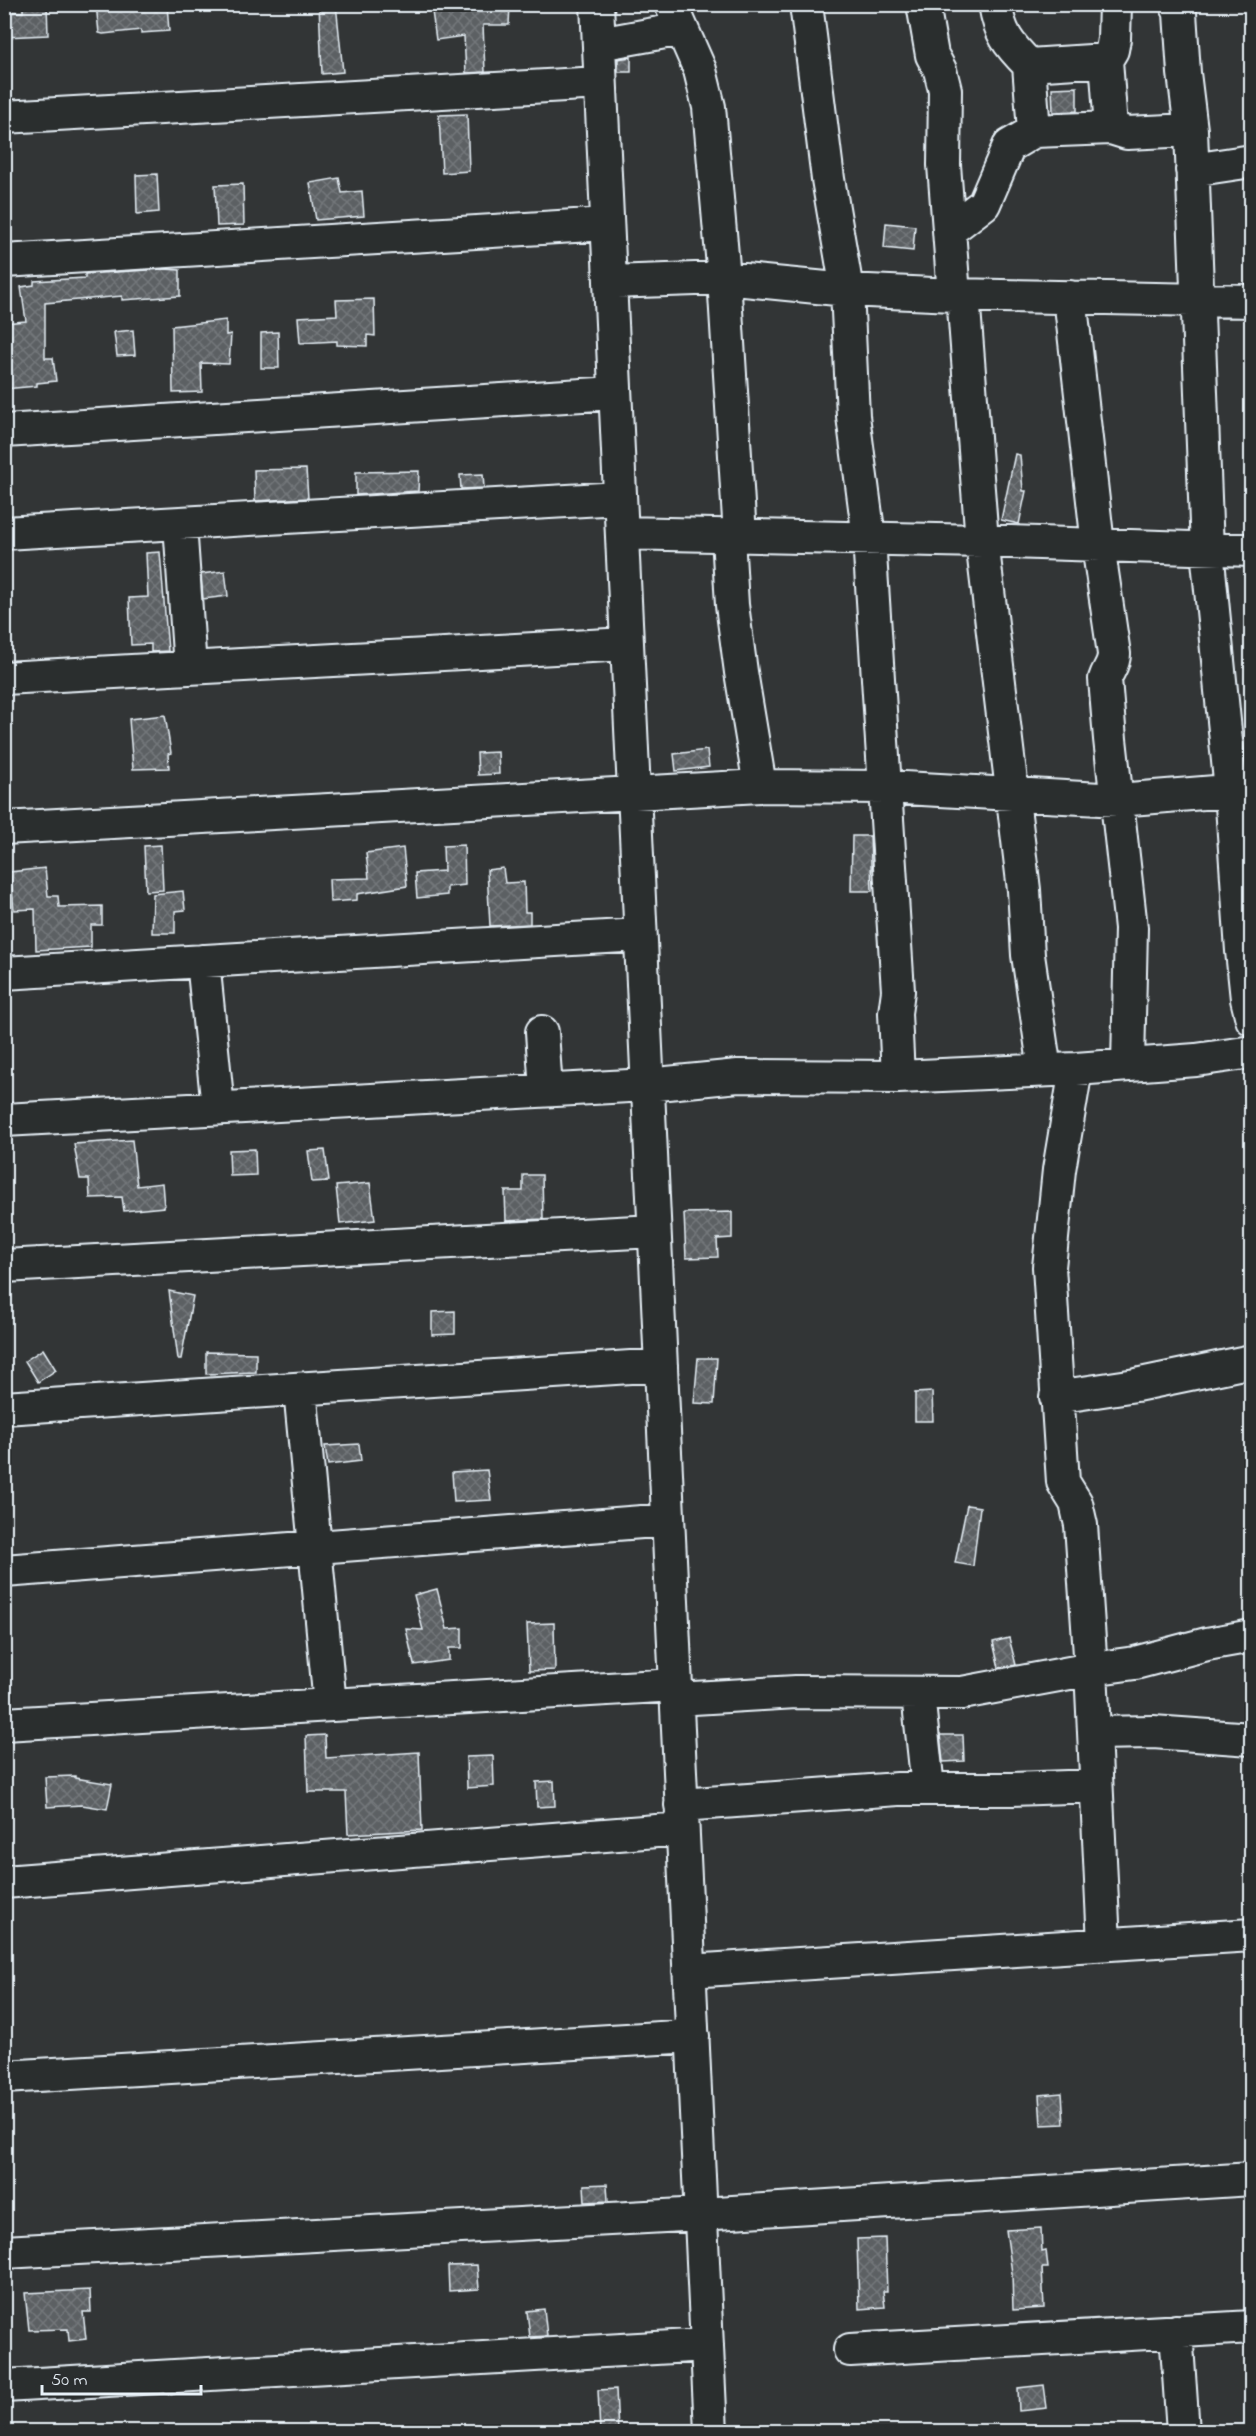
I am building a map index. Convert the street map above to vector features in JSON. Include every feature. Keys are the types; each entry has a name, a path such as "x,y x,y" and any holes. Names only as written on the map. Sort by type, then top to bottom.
{"street":[{"path":"597,4 711,2432"},
{"path":"806,4 828,179 846,290 853,416 869,538 898,991 895,1013 898,1077"},
{"path":"923,4 932,55 940,70 945,90 944,165 950,230 982,541 1024,891 1028,955 1045,1070"},
{"path":"995,4 1000,30 1012,49 1029,65 1034,131"},
{"path":"1111,128 1106,60 1112,50 1114,39 1115,4"},
{"path":"1176,4 1180,13 1191,130 1196,299 1208,550 1241,790 1242,951 1251,1019"},
{"path":"599,44 677,17 700,70 709,107 724,278 734,536 732,605 760,786"},
{"path":"1029,65 1106,60"},
{"path":"4,117 600,83"},
{"path":"950,230 984,204 1009,146 1034,131 1111,128 1127,133 1191,130"},
{"path":"1192,170 1251,161"},
{"path":"4,261 607,224"},
{"path":"610,282 724,278 846,290 958,295 1251,301"},
{"path":"1070,297 1098,545 1114,654 1112,668 1107,672 1105,679 1131,928 1128,1064"},
{"path":"4,431 615,393"},
{"path":"4,533 620,498"},
{"path":"180,524 190,668"},
{"path":"622,533 1251,550"},
{"path":"4,678 627,644"},
{"path":"4,828 760,786 886,787 1118,800 1241,790"},
{"path":"4,973 640,935"},
{"path":"203,961 218,1108"},
{"path":"542,1032 546,1090"},
{"path":"4,1120 648,1085 738,1076 898,1077 1076,1069 1196,1060 1251,1052"},
{"path":"1076,1069 1059,1170 1049,1268 1056,1397 1064,1482 1076,1503 1081,1526 1091,1669 1104,1944"},
{"path":"4,1266 654,1231"},
{"path":"1056,1397 1136,1385 1251,1361"},
{"path":"4,1408 661,1365"},
{"path":"300,1389 330,1705"},
{"path":"4,1571 668,1520"},
{"path":"4,1724 330,1705 676,1692 962,1693 1135,1663 1207,1644 1251,1636"},
{"path":"918,1694 928,1788"},
{"path":"1094,1733 1153,1732 1251,1738"},
{"path":"4,1882 682,1817 928,1788 1012,1789 1095,1786"},
{"path":"689,1971 1251,1935"},
{"path":"4,2077 693,2036"},
{"path":"4,2252 701,2214 1251,2179"},
{"path":"850,2350 1251,2327"},
{"path":"1176,2331 1184,2432"},
{"path":"4,2386 707,2345"}],"building":[{"path":"23,4 47,4 48,35 4,37 4,12 23,12"},
{"path":"96,4 167,4 169,31 99,33"},
{"path":"319,4 336,4 343,72 322,74"},
{"path":"431,4 510,4 509,25 483,25 485,72 466,73 464,36 436,40"},
{"path":"631,57 631,72 618,72 618,59"},
{"path":"1077,87 1077,111 1053,112 1052,88"},
{"path":"467,114 469,171 442,173 439,115"},
{"path":"157,174 159,212 137,214 136,175"},
{"path":"339,178 342,193 362,191 364,216 316,220 310,183"},
{"path":"243,184 244,225 217,226 215,185"},
{"path":"886,223 915,226 913,251 884,248"},
{"path":"180,270 180,296 122,300 122,296 45,303 45,358 53,358 56,381 37,383 37,386 4,389 4,323 26,321 21,287 34,285 34,281 85,278 85,274"},
{"path":"374,299 375,336 367,335 367,346 337,345 337,341 300,343 298,317 337,315 336,300"},
{"path":"226,320 226,335 231,334 229,364 201,363 202,392 173,393 172,326"},
{"path":"133,330 135,355 117,356 114,332"},
{"path":"278,332 279,368 261,368 261,333"},
{"path":"1015,454 1020,455 1023,491 1026,491 1019,524 1001,520"},
{"path":"306,469 308,498 255,501 254,470"},
{"path":"419,471 418,491 356,495 356,472"},
{"path":"483,474 484,488 461,489 460,475"},
{"path":"160,552 168,651 151,652 151,644 131,645 129,598 148,597 146,553"},
{"path":"225,571 228,596 203,599 201,574"},
{"path":"165,715 171,753 168,754 169,768 133,769 129,719"},
{"path":"707,750 709,767 676,771 674,754"},
{"path":"498,752 499,774 478,775 477,753"},
{"path":"852,836 870,836 872,891 851,891"},
{"path":"161,845 163,890 146,891 144,846"},
{"path":"464,845 465,885 447,887 447,895 417,898 415,873 444,871 443,846"},
{"path":"403,848 407,886 357,894 357,900 330,902 329,879 369,878 366,853"},
{"path":"45,868 48,896 58,896 59,907 102,906 102,925 91,925 91,947 36,950 35,909 14,910 10,872"},
{"path":"503,868 505,883 524,882 525,912 530,912 530,924 490,926 487,870"},
{"path":"183,891 185,910 175,911 175,933 152,933 153,894"},
{"path":"132,1140 137,1186 162,1183 164,1207 124,1211 122,1197 90,1198 89,1179 80,1179 74,1144"},
{"path":"255,1149 256,1175 230,1176 229,1150"},
{"path":"325,1150 329,1181 312,1182 308,1151"},
{"path":"523,1175 542,1175 543,1219 506,1221 505,1191 523,1191"},
{"path":"370,1183 375,1220 340,1224 336,1186"},
{"path":"732,1212 732,1238 717,1239 718,1257 686,1258 684,1213"},
{"path":"169,1291 193,1296 181,1359 178,1359"},
{"path":"455,1311 455,1334 432,1335 432,1312"},
{"path":"43,1349 56,1370 38,1382 25,1361"},
{"path":"206,1352 256,1353 256,1372 206,1374"},
{"path":"698,1358 717,1358 714,1404 694,1403"},
{"path":"932,1392 933,1421 915,1421 915,1393"},
{"path":"359,1444 361,1461 328,1465 325,1446"},
{"path":"487,1470 491,1500 454,1502 452,1472"},
{"path":"967,1505 980,1507 973,1566 955,1563"},
{"path":"437,1589 447,1629 462,1628 462,1648 449,1648 449,1660 414,1665 406,1629 423,1630 414,1595"},
{"path":"554,1623 555,1670 529,1671 527,1624"},
{"path":"1009,1638 1016,1665 999,1668 993,1642"},
{"path":"325,1735 326,1758 419,1752 422,1830 348,1834 346,1792 308,1792 306,1736"},
{"path":"940,1735 963,1735 964,1761 943,1762"},
{"path":"493,1756 494,1786 467,1788 466,1757"},
{"path":"75,1776 75,1778 112,1784 107,1809 82,1805 47,1807 45,1777"},
{"path":"554,1781 555,1806 537,1807 536,1782"},
{"path":"1062,2093 1064,2124 1041,2125 1039,2095"},
{"path":"607,2184 608,2201 585,2202 584,2185"},
{"path":"1041,2228 1042,2251 1046,2250 1048,2268 1042,2268 1044,2308 1013,2310 1012,2273 1006,2230"},
{"path":"885,2238 887,2291 883,2291 885,2307 859,2309 857,2239"},
{"path":"477,2265 479,2289 449,2291 448,2266"},
{"path":"90,2290 91,2312 83,2312 86,2339 69,2341 68,2329 29,2330 25,2293"},
{"path":"544,2309 547,2336 530,2337 527,2311"},
{"path":"1044,2385 1047,2408 1019,2411 1018,2388"},
{"path":"616,2389 618,2432 600,2432 598,2390"}]}
